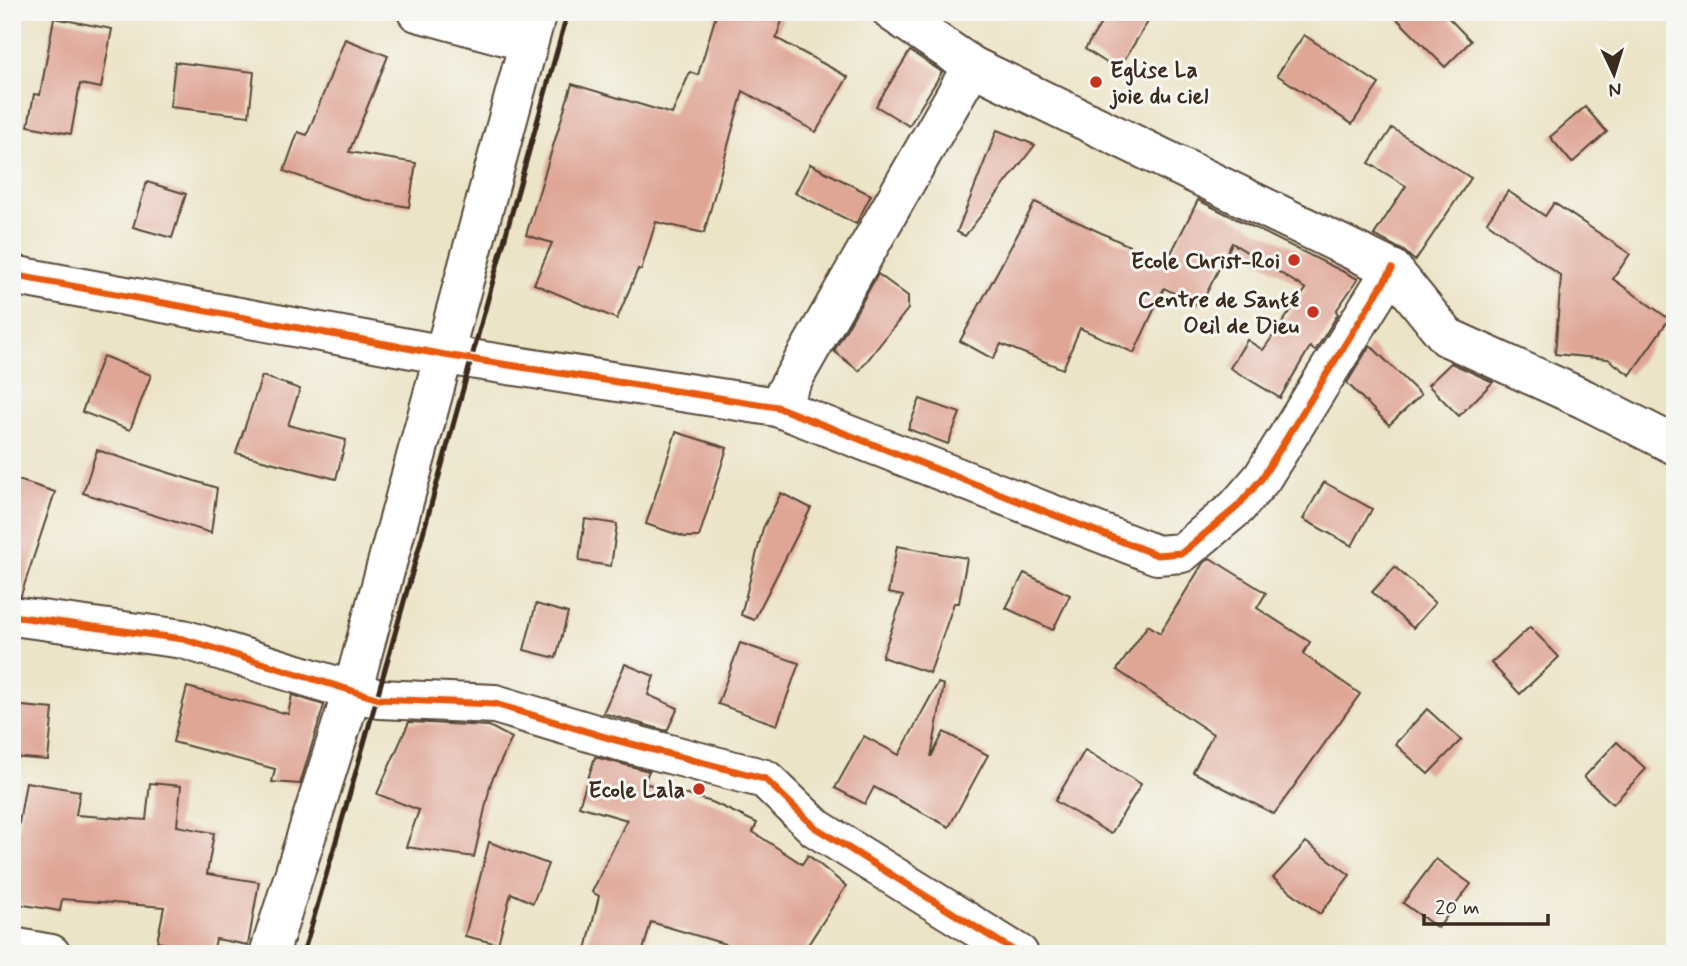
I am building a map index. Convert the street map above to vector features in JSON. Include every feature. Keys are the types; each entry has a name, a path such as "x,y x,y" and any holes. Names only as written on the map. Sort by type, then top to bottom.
{"street":[{"path":"269,954 352,692 532,27 417,12"},
{"path":"892,12 972,66 1392,269 1447,337 1584,399 1675,445"},
{"path":"777,407 972,66"},
{"path":"12,275 445,355 777,407 1157,555 1182,553 1237,507 1262,478 1392,269"},
{"path":"12,616 183,639 379,699 495,704 612,739 765,779 816,828 1019,954"},
{"path":"12,947 51,954"}],"building":[{"path":"717,12 785,12 776,38 848,77 816,132 743,91 704,233 656,222 641,270 638,269 617,319 534,284 552,243 526,235 572,84 672,114 690,72 698,75"},
{"path":"1108,12 1154,12 1118,70 1085,49"},
{"path":"1390,12 1443,12 1471,41 1445,67"},
{"path":"54,18 112,29 101,88 80,84 71,134 28,126 34,94 40,95"},
{"path":"1304,35 1379,84 1352,124 1277,75"},
{"path":"345,39 388,56 349,152 416,163 409,207 363,199 284,171 298,132 307,135"},
{"path":"910,51 942,72 909,126 876,106"},
{"path":"175,62 254,72 249,116 170,107"},
{"path":"1585,107 1607,132 1572,163 1550,137"},
{"path":"1392,128 1471,178 1415,261 1404,251 1374,235 1406,186 1369,163"},
{"path":"997,130 1035,145 965,236 957,232"},
{"path":"810,164 871,195 856,224 795,193"},
{"path":"147,182 186,194 172,238 133,227"},
{"path":"1508,191 1545,216 1554,203 1630,254 1613,279 1669,319 1630,375 1608,359 1555,354 1561,276 1487,222"},
{"path":"1198,200 1358,279 1336,311 1338,314 1315,351 1310,347 1280,398 1230,368 1247,340 1263,350 1306,289 1232,243 1200,306 1164,288 1134,353 1080,328 1063,369 1001,344 993,359 960,341 1035,202 1166,263"},
{"path":"878,274 908,296 908,309 859,371 834,351"},
{"path":"1370,345 1421,395 1389,425 1347,383"},
{"path":"103,356 151,375 130,430 82,412"},
{"path":"1451,363 1493,382 1459,416 1428,385"},
{"path":"262,376 300,389 288,425 346,440 336,479 236,453"},
{"path":"920,399 960,413 948,444 908,429"},
{"path":"676,432 727,448 699,537 685,537 646,524"},
{"path":"97,450 217,488 211,533 83,493"},
{"path":"12,478 55,492 21,595 12,595"},
{"path":"1324,482 1372,509 1352,546 1303,519"},
{"path":"781,493 811,508 754,620 741,615 763,528"},
{"path":"585,519 617,524 611,566 579,561"},
{"path":"897,546 967,558 959,603 954,603 930,673 882,657 903,596 888,593"},
{"path":"1210,558 1266,593 1257,608 1310,642 1303,654 1360,694 1274,814 1193,772 1213,734 1117,670 1148,625 1160,633 1202,565"},
{"path":"1395,567 1435,603 1413,628 1372,592"},
{"path":"1024,573 1070,595 1053,630 1006,608"},
{"path":"536,604 568,613 556,658 524,650"},
{"path":"1530,627 1559,657 1520,694 1491,663"},
{"path":"740,643 799,663 777,725 718,704"},
{"path":"625,664 654,676 648,695 678,708 667,731 603,713"},
{"path":"938,683 944,685 931,757 944,732 988,755 949,827 874,787 865,804 835,788 864,736 899,755"},
{"path":"187,687 288,714 292,695 324,705 300,784 272,782 275,769 173,742"},
{"path":"12,705 53,709 48,760 12,757"},
{"path":"1427,709 1461,740 1428,774 1395,744"},
{"path":"409,722 489,726 512,738 491,782 474,857 406,847 419,810 377,794"},
{"path":"1617,742 1646,769 1613,804 1584,777"},
{"path":"1085,750 1141,784 1111,834 1055,801"},
{"path":"595,757 649,771 644,783 712,802 757,823 753,832 802,864 808,855 846,886 802,954 722,954 725,944 651,922 642,954 585,954 599,896 592,892 627,820 579,806"},
{"path":"26,782 80,791 76,815 146,820 150,783 181,786 177,826 214,833 207,874 259,882 248,945 216,939 213,953 157,942 164,907 62,899 60,911 12,903 12,864"},
{"path":"489,842 548,864 533,903 511,893 498,944 465,936"},
{"path":"1306,842 1350,875 1320,914 1273,878"},
{"path":"1436,859 1471,884 1438,928 1403,903"}],"railway":[{"path":"303,954 568,12"}],"cycle path":[{"path":"12,275 445,355 777,407 1157,555 1182,553 1237,507 1262,478 1392,269"},
{"path":"12,616 183,639 379,699 495,704 612,739 765,779 816,828 1019,954"}],"place":[{"name":"Eglise La joie du ciel","path":"1096,82"},
{"name":"Ecole Christ-Roi","path":"1294,260"},
{"name":"Centre de Santé Oeil de Dieu","path":"1313,312"},
{"name":"Ecole Lala","path":"699,789"}]}
